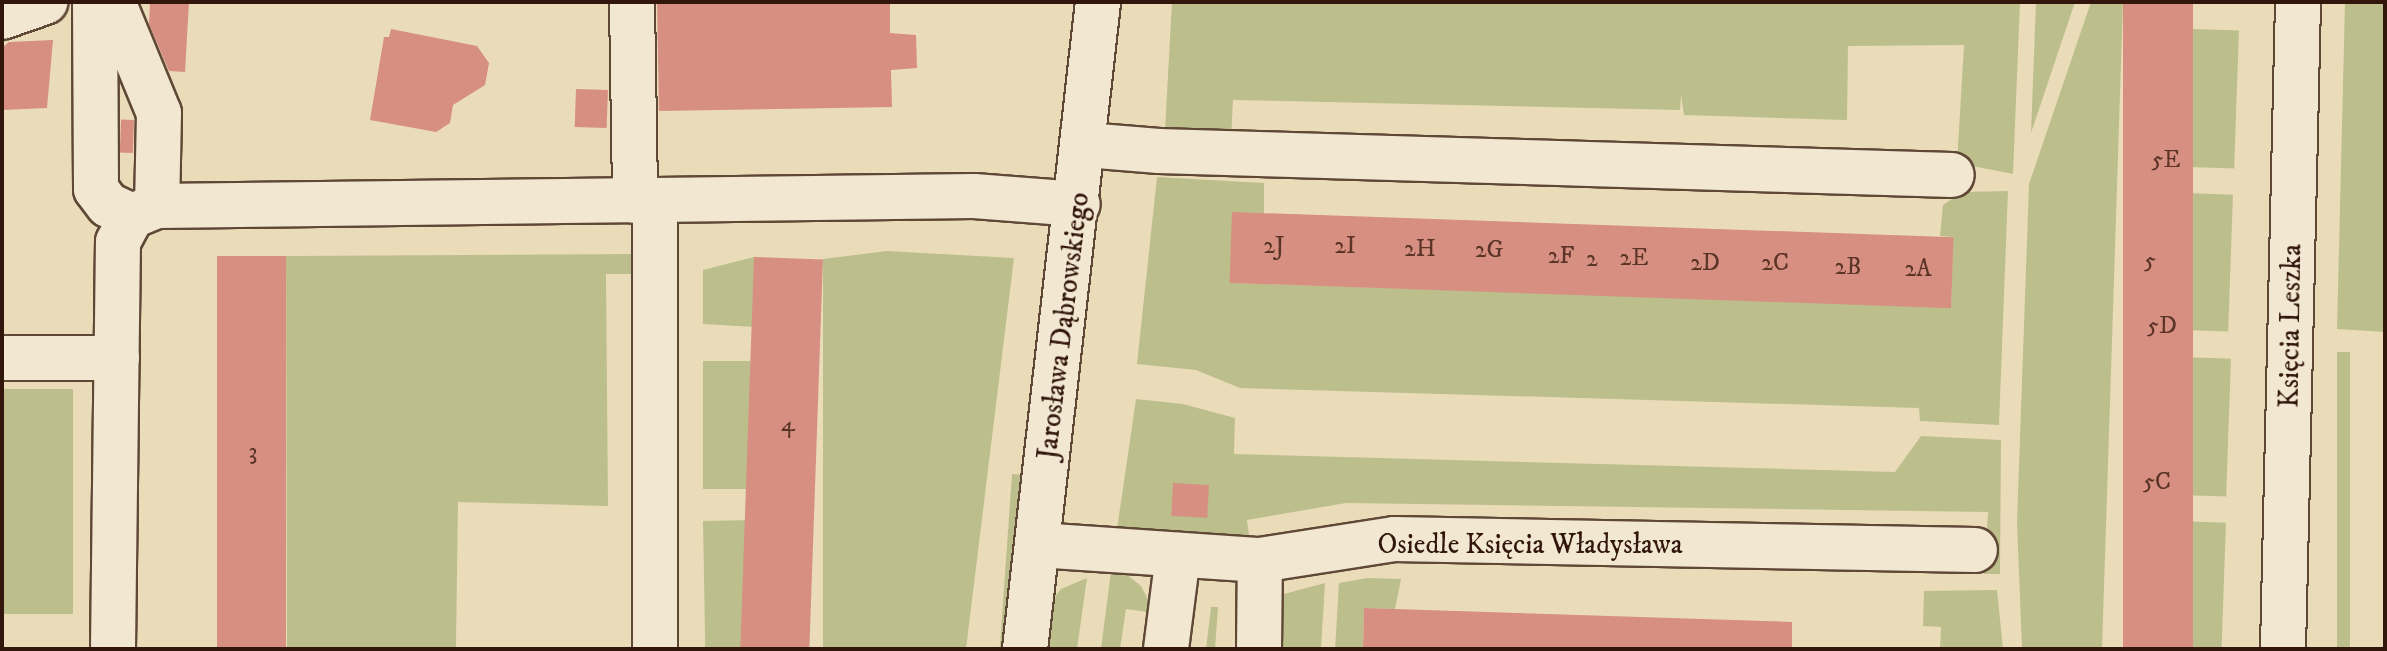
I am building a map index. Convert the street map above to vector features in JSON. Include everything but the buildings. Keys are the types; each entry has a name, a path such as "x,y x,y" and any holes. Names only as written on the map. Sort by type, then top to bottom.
{"street":[{"path":"2,17 45,2"},
{"path":"632,2 645,200 655,649"},
{"name":"Jarosława Dąbrowskiego","path":"1025,649 1086,145 1098,2"},
{"name":"Księcia Leszka","path":"2283,649 2298,2"},
{"path":"113,649 118,242 144,211 159,113 114,4 88,3 96,189 108,205 144,211 974,196 1078,204"},
{"path":"1086,145 1159,151 1952,175"},
{"path":"2,358 117,358"},
{"name":"Osiedle Księcia Władysława","path":"1038,545 1260,560 1394,539 1975,550"},
{"path":"1166,649 1178,555"},
{"path":"1259,649 1260,560"}],"green space":[{"path":"1172,2 2020,2 2013,174 1957,163 1964,45 1848,46 1847,120 1684,115 1681,95 1680,110 1233,100 1231,139 1165,130"},
{"path":"2036,2 2075,2 2031,133"},
{"path":"2091,2 2123,2 2102,649 2022,649 2017,522 2029,184"},
{"path":"2345,2 2385,2 2385,332 2337,329"},
{"path":"2193,29 2239,31 2234,169 2188,167"},
{"path":"1157,177 1264,183 1264,214 1231,283 1951,306 1953,237 1940,236 1943,205 1962,192 2008,191 1999,425 1920,421 1919,408 1240,388 1196,370 1137,364"},
{"path":"2186,193 2233,195 2228,332 2181,330"},
{"path":"887,251 1014,258 966,649 823,649 823,259"},
{"path":"644,254 644,274 606,274 608,506 458,502 456,647 555,649 287,649 286,256"},
{"path":"754,257 754,327 703,324 703,270"},
{"path":"2337,352 2350,352 2350,649 2337,649"},
{"path":"2183,357 2231,359 2226,497 2178,495"},
{"path":"703,361 753,361 753,489 703,489"},
{"path":"2,389 73,389 73,614 2,614"},
{"path":"1136,399 1183,404 1235,418 1234,454 1895,472 1921,436 2001,440 2000,574 1984,574 1988,512 1346,503 1247,520 1251,549 1116,536"},
{"path":"1012,474 1027,475 1015,649 1000,649"},
{"path":"754,520 756,649 705,649 703,521"},
{"path":"2177,521 2226,523 2222,649 2173,649"},
{"path":"1111,571 1126,574 1141,586 1155,613 1126,609 1120,649 1101,649"},
{"path":"1087,578 1077,649 1048,649 1054,598 1061,589"},
{"path":"1368,578 1401,579 1395,609 1364,608 1363,649 1335,649 1339,583"},
{"path":"1325,583 1321,649 1275,649 1284,594"},
{"path":"1997,590 2003,649 1940,649 1941,627 1923,626 1924,591"},
{"path":"1211,607 1218,607 1215,649 1206,649"}]}
